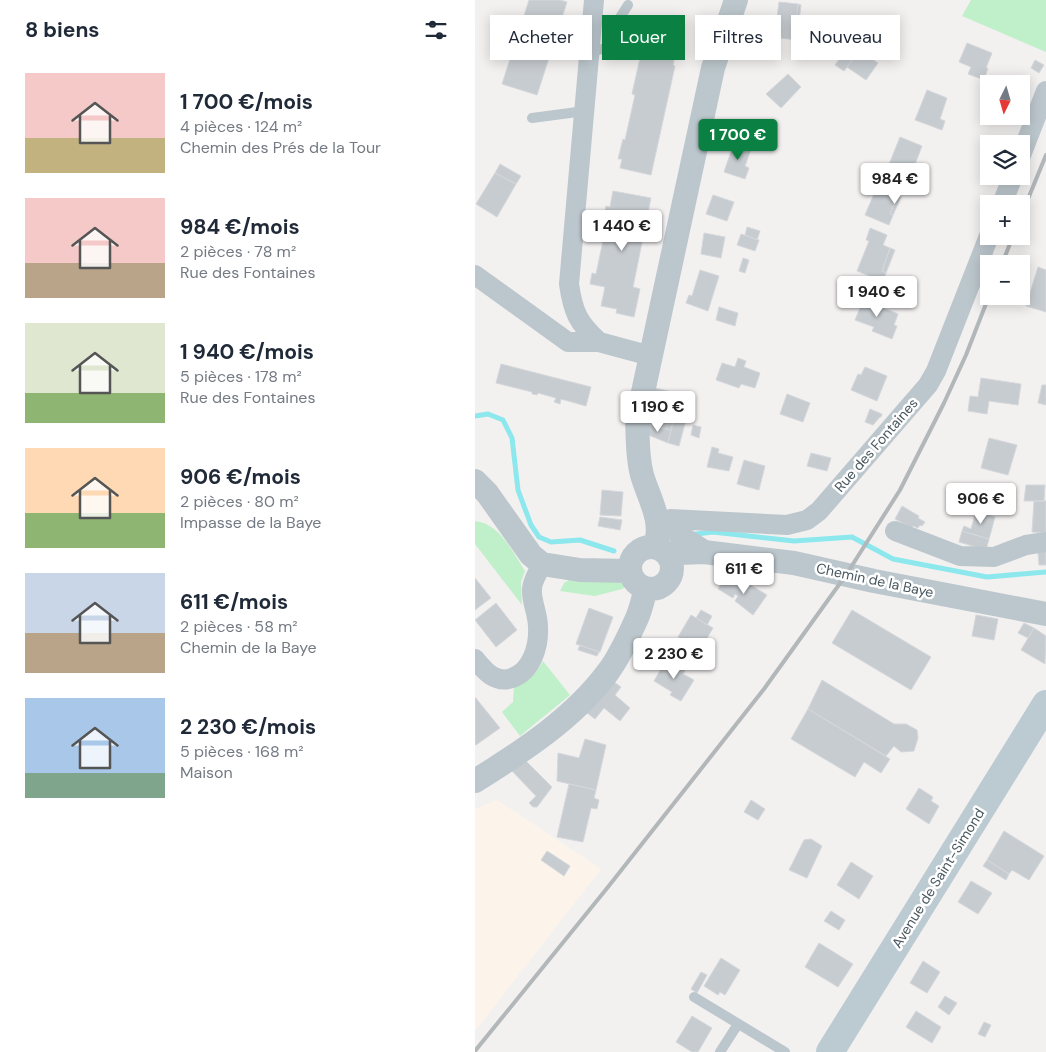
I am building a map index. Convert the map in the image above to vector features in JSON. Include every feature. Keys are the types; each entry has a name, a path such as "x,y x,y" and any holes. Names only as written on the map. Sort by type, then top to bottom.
{"main road":[{"name":"Avenue de Saint-Simond","path":"830,1052 1046,704"}],"street":[{"path":"592,26 594,0"},
{"path":"654,560 658,521 642,475 638,452 637,420 713,68 736,0"},
{"path":"589,60 569,284 572,305 593,336"},
{"path":"1029,135 1046,91"},
{"name":"Rue des Fontaines","path":"672,523 787,526 807,520 819,511 928,385 936,371 985,245"},
{"path":"475,275 568,342 593,336 651,356"},
{"path":"475,481 487,493 531,555 553,566 654,560 704,552"},
{"name":"Chemin de la Baye","path":"649,492 685,540 704,552 794,563 874,581 1046,614"},
{"path":"475,781 542,736 577,706 608,672 625,644 638,616 646,588 635,582 654,560 671,545 672,523"},
{"path":"895,531 960,556 994,557 1026,545 1046,542"},
{"path":"475,659 489,676 503,680 523,673 535,653 538,627 532,588 553,566"}],"lane":[{"path":"592,52 610,47 619,19 628,6"},
{"path":"532,118 585,111"},
{"path":"694,997 785,1052"},
{"path":"720,1052 738,1024"}],"shaded area":[{"path":"497,800 601,869 475,1031 475,809"}],"green space":[{"path":"971,0 1046,0 1046,52 962,16"},
{"path":"475,521 484,523 498,533 510,547 525,571 521,582 522,605 475,544"},
{"path":"569,580 622,580 625,587 595,596 560,591 564,583"},
{"path":"543,661 570,695 520,736 502,712 513,702 514,687 531,677"}],"building":[{"path":"529,0 560,0 567,2 563,15 524,15"},
{"path":"779,2 798,4 797,15 791,15 791,39 781,38 781,15 777,15"},
{"path":"798,4 801,5 800,15 797,15"},
{"path":"967,43 992,53 986,68 988,68 986,75 980,75 980,78 968,74 971,67 959,62"},
{"path":"510,60 548,60 537,95 502,84"},
{"path":"640,60 674,60 673,65 675,66 651,175 620,168 622,159 618,159 623,139 625,140 635,95 632,94"},
{"path":"839,60 852,60 844,71 835,65"},
{"path":"852,60 874,60 878,63 866,80 847,67"},
{"path":"1035,60 1044,65 1039,73 1031,68"},
{"path":"788,74 801,87 781,108 766,94"},
{"path":"927,90 947,98 940,119 945,121 942,130 915,120"},
{"path":"900,137 922,146 911,175 888,167"},
{"path":"734,143 751,149 745,166 749,168 745,179 724,172"},
{"path":"500,164 521,176 516,184 495,173"},
{"path":"495,173 516,184 497,217 476,204"},
{"path":"877,187 897,196 890,214 893,215 889,225 865,215"},
{"path":"613,191 651,198 633,287 640,289 634,317 616,313 617,309 601,306 605,287 590,284 592,273 596,274 608,217 604,216 606,206 610,207"},
{"path":"713,195 734,202 727,221 706,214"},
{"path":"897,196 901,197 893,215 890,214"},
{"path":"747,227 760,231 757,240 745,235"},
{"path":"870,228 887,235 883,245 890,248 882,271 886,273 883,281 857,271 869,241 866,240"},
{"path":"704,233 725,237 721,258 701,254"},
{"path":"741,234 759,240 755,251 737,245"},
{"path":"890,248 895,250 886,273 882,271"},
{"path":"743,258 749,260 745,273 739,271"},
{"path":"1038,267 1046,270 1046,312 1026,306 1030,305 1030,293"},
{"path":"700,270 719,276 708,311 686,303 689,295 692,296"},
{"path":"865,296 875,299 873,304 898,314 894,325 897,326 892,339 872,331 874,327 855,320"},
{"path":"719,307 738,313 735,326 716,320"},
{"path":"738,358 746,361 744,367 760,373 755,388 741,384 739,388 716,380 722,363 735,367"},
{"path":"501,364 591,387 586,406 561,399 560,404 554,402 556,398 538,393 537,395 532,394 532,392 496,383"},
{"path":"865,367 887,376 877,401 851,390 858,374 861,375"},
{"path":"981,378 1021,384 1018,405 989,401 987,414 968,411 970,396 978,397"},
{"path":"1042,385 1046,385 1046,405 1038,403"},
{"path":"655,388 680,394 671,430 646,424"},
{"path":"680,394 692,397 679,446 668,443"},
{"path":"787,394 810,403 803,422 780,414"},
{"path":"870,409 882,414 873,425 865,422"},
{"path":"646,424 671,430 668,443 646,434"},
{"path":"693,425 701,427 699,438 691,435"},
{"path":"989,438 1017,445 1008,475 981,468"},
{"path":"712,447 719,449 718,453 733,457 729,471 707,467"},
{"path":"811,453 831,458 827,471 807,466"},
{"path":"744,460 765,466 759,490 737,484"},
{"path":"1026,485 1045,485 1044,501 1024,501"},
{"path":"602,490 623,492 621,516 600,515"},
{"path":"1034,501 1046,501 1046,533 1032,532"},
{"path":"902,506 925,522 922,526 920,525 918,528 913,526 912,528 895,519"},
{"path":"976,511 995,517 989,539 962,531 964,526 971,529"},
{"path":"600,517 622,520 620,530 598,526"},
{"path":"962,531 989,539 986,550 959,542"},
{"path":"1046,551 1046,565 1039,565 1038,552"},
{"path":"725,577 742,587 746,582 767,595 753,615 735,601 738,596 735,594 733,598 718,589"},
{"path":"475,578 491,598 475,610"},
{"path":"496,603 517,630 496,647 475,620"},
{"path":"589,608 613,617 600,652 576,644"},
{"path":"701,610 712,616 707,625 696,618"},
{"path":"852,610 931,657 911,690 832,643"},
{"path":"691,615 713,628 700,650 678,637"},
{"path":"976,615 998,619 994,640 972,636"},
{"path":"1024,623 1034,628 1028,638 1018,633"},
{"path":"1034,628 1046,636 1045,664 1021,650"},
{"path":"580,645 599,652 597,656 578,650"},
{"path":"666,660 685,671 683,674 694,680 681,701 670,695 672,692 654,681"},
{"path":"610,679 621,687 615,695 630,708 620,721 604,708 595,719 582,709"},
{"path":"822,680 894,724 906,724 917,730 918,738 914,751 901,752 894,746 886,756 808,709"},
{"path":"475,697 500,728 476,745 475,744"},
{"path":"808,709 890,759 881,773 864,762 855,777 791,739"},
{"path":"585,739 606,745 596,790 557,781 558,753 579,758"},
{"path":"524,759 552,787 537,807 533,807 529,803 536,796 512,771"},
{"path":"569,784 596,790 594,798 599,800 597,809 591,808 583,842 557,837"},
{"path":"919,788 933,797 931,801 939,806 929,824 906,809"},
{"path":"751,800 765,809 758,820 744,812"},
{"path":"1004,831 1044,856 1029,880 1012,870 1009,874 987,860"},
{"path":"811,839 822,846 807,878 789,870 804,840"},
{"path":"547,851 570,866 564,876 541,860"},
{"path":"987,860 1009,874 1006,880 983,866"},
{"path":"851,862 873,876 859,899 837,885"},
{"path":"971,881 992,893 978,914 958,902"},
{"path":"831,911 845,920 839,930 824,921"},
{"path":"819,943 853,964 838,987 805,967"},
{"path":"721,958 740,970 725,995 720,992 718,995 704,986"},
{"path":"923,961 940,972 927,993 910,983"},
{"path":"701,972 707,975 697,993 691,989"},
{"path":"945,996 957,1003 949,1015 938,1007"},
{"path":"916,1011 941,1027 932,1043 906,1027"},
{"path":"692,1016 712,1028 698,1052 692,1052 676,1042"},
{"path":"984,1022 991,1025 985,1037 978,1034"}],"waterway":[{"path":"475,416 488,414 503,420 512,438 518,490 531,525 539,537 551,542 580,540 614,551"},
{"path":"696,534 713,532 794,541 852,537 893,559 987,577 1046,572"}],"railway":[{"path":"1030,195 1046,155"},
{"path":"1006,255 1009,245"},
{"path":"475,1051 608,887 764,689 846,575 900,490 944,403 966,355 985,305"}]}
